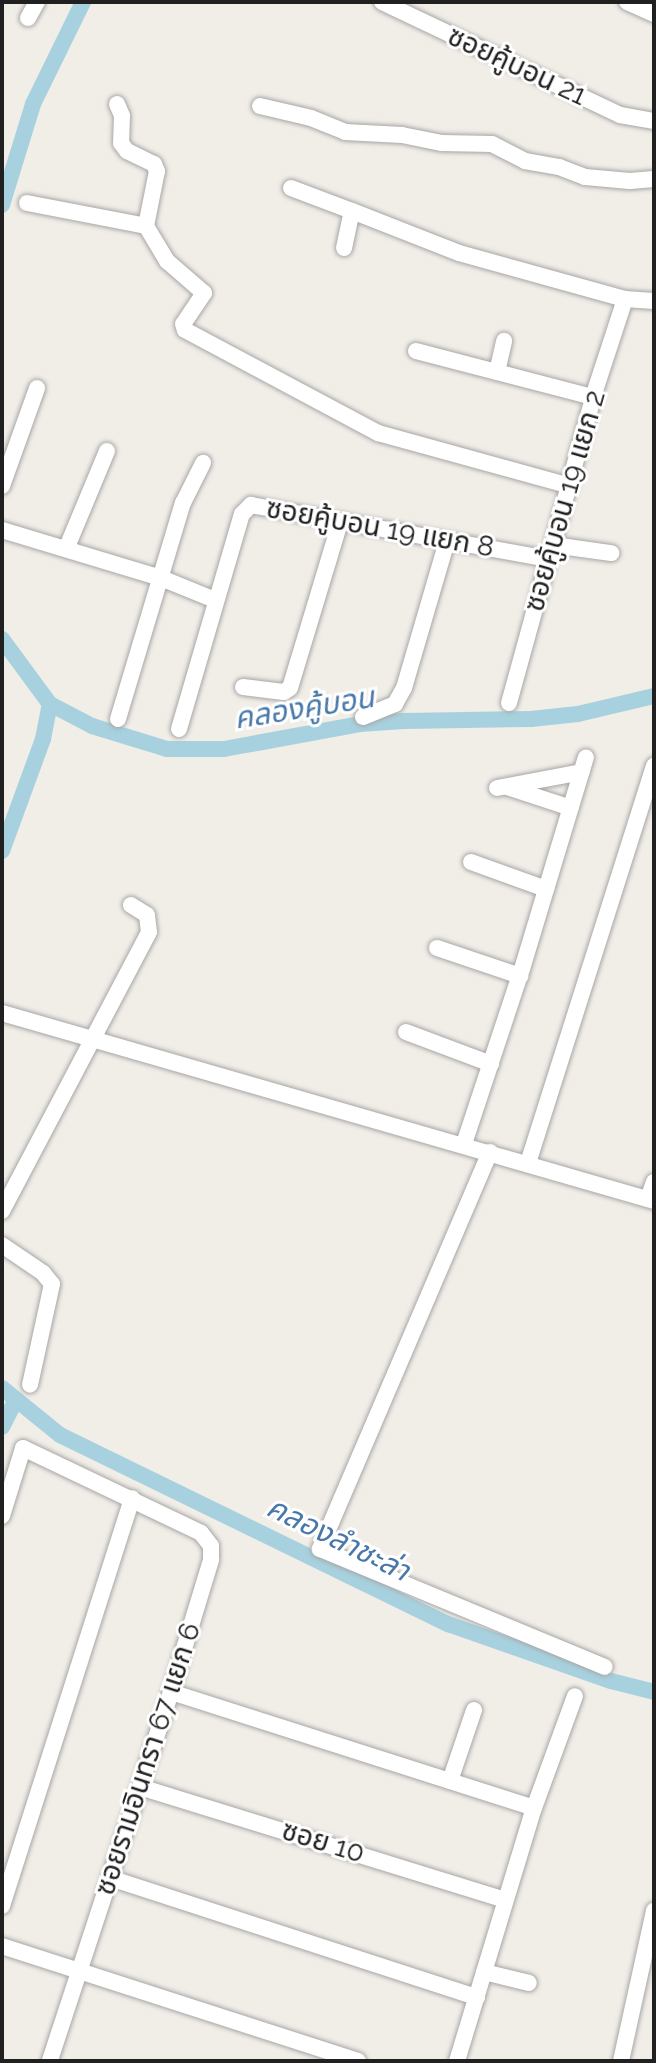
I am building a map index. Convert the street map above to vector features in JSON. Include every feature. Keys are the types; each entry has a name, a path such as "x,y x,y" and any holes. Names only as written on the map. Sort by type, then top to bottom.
{"street":[{"path":"28,18 37,2"},
{"name":"ซอยคู้บอน 21","path":"382,2 620,115 654,121"},
{"path":"627,2 654,14"},
{"path":"117,104 122,116 121,143 127,151 154,164 157,171 146,226 167,261 204,293 183,324 185,330 378,433 570,486"},
{"path":"260,106 311,118 345,132 402,135 442,143 492,144 533,164 559,167 585,177 630,181 654,179"},
{"path":"291,188 459,253 625,299 654,301"},
{"path":"27,203 146,226"},
{"path":"344,248 352,211"},
{"name":"ซอยคู้บอน 19 แยก 2","path":"509,703 593,397 625,299"},
{"path":"497,372 504,341"},
{"path":"416,351 593,397"},
{"path":"2,486 37,388"},
{"path":"67,547 107,451"},
{"path":"118,719 183,503 203,463"},
{"name":"ซอยคู้บอน 19 แยก 8","path":"215,600 247,507 251,505 447,541 550,552 611,553"},
{"path":"243,687 284,692 290,688 340,522"},
{"path":"2,530 67,547 161,578 215,600 179,729"},
{"path":"363,717 395,704 404,688 447,541"},
{"path":"464,1144 520,976 571,808 584,764 501,787 571,808"},
{"path":"528,1163 648,808 654,765"},
{"path":"471,862 546,889"},
{"path":"2,1211 149,932 147,915 131,905"},
{"path":"437,948 520,976"},
{"path":"2,1013 651,1200 654,1182"},
{"path":"406,1032 491,1064"},
{"path":"490,1152 320,1549 605,1667"},
{"path":"2,1245 43,1273 52,1284 30,1385"},
{"path":"2,1516 23,1448 132,1498 2,1906"},
{"name":"ซอยรามอินทรา 67 แยก 6","path":"50,2061 211,1560 211,1546 201,1533 132,1498"},
{"path":"171,1692 534,1808"},
{"path":"457,2061 534,1808 575,1696"},
{"path":"450,1781 474,1710"},
{"name":"ซอย 10","path":"140,1787 505,1900"},
{"path":"110,1878 477,1997"},
{"path":"621,2061 654,1911"},
{"path":"2,1946 358,2061"},
{"path":"484,1972 529,1983"}],"waterway":[{"name":"คลองคู้บอน","path":"2,205 33,104 83,2"},
{"name":"คลองคู้บอน","path":"2,639 50,704 92,726 167,749 224,749 360,724 531,719 578,714 654,696"},
{"path":"2,851 43,739 50,704"},
{"name":"คลองลำชะล่า","path":"2,1388 60,1435 448,1624 611,1681 654,1692"},
{"path":"2,1427 16,1399"}]}
